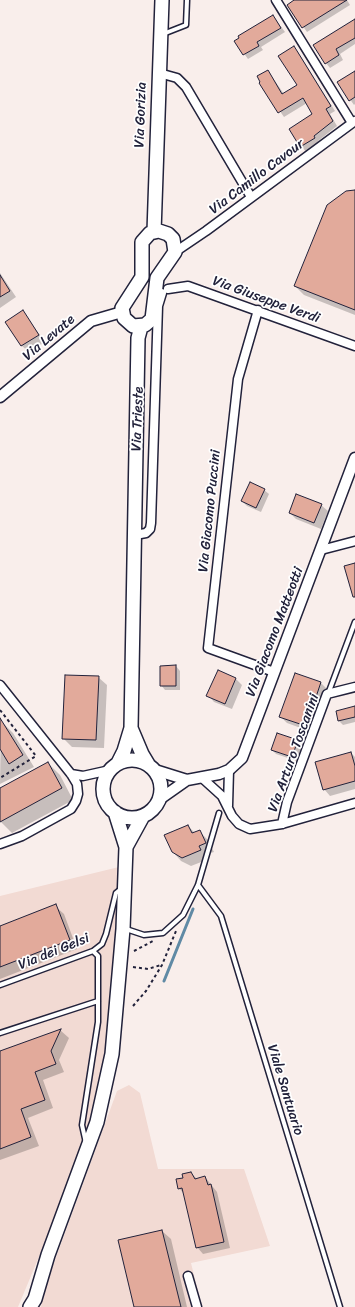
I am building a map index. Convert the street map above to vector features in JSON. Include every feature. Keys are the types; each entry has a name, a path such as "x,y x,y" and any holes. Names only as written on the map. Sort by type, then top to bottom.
{"main road":[{"name":"Via Gorizia","path":"154,232 162,0"},
{"path":"154,232 164,232 170,236 174,243 175,252 157,278 152,319 141,327 129,324 124,318 122,312 124,304 142,277 142,242 147,236 154,232"},
{"name":"Via Trieste","path":"131,728 138,338 141,327"},
{"path":"131,728 124,751 105,780 104,792 107,803 115,812 128,818 143,816"},
{"path":"126,847 143,816 153,809 160,799 162,786 142,754 131,728"},
{"path":"114,767 133,760 151,767"},
{"path":"34,1304 48,1255 89,1148 103,1100 112,1054 124,929 126,847 115,812"}],"street":[{"path":"276,0 354,122"},
{"path":"159,73 177,78 186,87 251,197"},
{"name":"Via Camillo Cavour","path":"175,252 206,232 251,197 354,122"},
{"name":"Via Giuseppe Verdi","path":"165,291 188,286 355,346"},
{"name":"Via Trieste","path":"135,535 146,533 150,529 151,523 158,306 165,291"},
{"name":"Via Giacomo Puccini","path":"258,310 238,379 208,648 274,672"},
{"name":"Via Levate","path":"0,397 91,321 122,312"},
{"name":"Via Giacomo Matteotti","path":"188,780 219,774 229,770 242,758 355,458"},
{"path":"321,550 355,540"},
{"path":"0,685 71,774 77,784 78,794 76,801 71,808 22,836 0,844"},
{"name":"Via Arturo Toscanini","path":"282,824 287,802 328,694 355,687"},
{"path":"71,774 83,776 114,767"},
{"path":"151,767 188,780"},
{"path":"228,806 229,770"},
{"path":"201,777 222,796 232,816 239,824 250,829 282,824 355,803"},
{"path":"160,799 188,780"},
{"path":"188,1276 197,1307"}],"lane":[{"path":"161,35 186,25 187,0"},
{"path":"328,694 355,622"},
{"path":"124,929 144,935 163,933 182,915 198,884 219,813"},
{"name":"Viale Santuario","path":"198,884 221,916 340,1307"},
{"name":"Via dei Gelsi","path":"0,985 93,951 102,944 106,934 116,893 125,886"},
{"path":"89,1148 84,1139 82,1125 98,1022 98,956 93,951"},
{"path":"0,1033 98,1001"}],"path":[{"path":"0,710 36,756 0,778"},
{"path":"133,1006 146,991 162,965 182,915"},
{"path":"134,951 151,943 163,933"},
{"path":"133,966 148,969 162,965"}],"shaded area":[{"path":"123,866 116,972 103,1075 84,1149 18,1307 0,1307 0,896"},
{"path":"129,1085 140,1093 158,1169 244,1169 270,1246 191,1263 202,1307 41,1307 44,1290 117,1091"}],"building":[{"path":"294,0 347,0 302,28 287,5"},
{"path":"273,15 281,28 257,42 259,46 243,55 234,41 239,38 238,36"},
{"path":"355,19 355,38 336,49 339,55 325,64 313,45"},
{"path":"294,46 331,106 326,109 333,121 314,136 315,138 300,147 289,129 312,114 303,98 278,113 259,83 260,82 257,76 268,70 282,94 297,85 278,56"},
{"path":"355,71 355,97 349,101 337,82"},
{"path":"355,190 355,310 294,286 327,205 346,191"},
{"path":"0,275 10,291 0,297"},
{"path":"23,310 39,335 21,346 5,322"},
{"path":"250,482 265,489 256,508 241,501"},
{"path":"296,494 322,504 314,523 289,513"},
{"path":"355,563 355,597 353,597 344,566"},
{"path":"176,665 176,686 160,686 160,666"},
{"path":"218,670 236,678 225,704 206,696"},
{"path":"295,673 321,682 315,700 311,699 303,725 279,717"},
{"path":"65,675 99,676 96,740 62,739"},
{"path":"355,706 355,717 338,721 336,711"},
{"path":"0,718 23,755 9,764 0,749"},
{"path":"277,733 298,740 292,757 271,750"},
{"path":"351,752 355,766 355,781 323,790 315,762"},
{"path":"48,762 62,788 0,822 0,788"},
{"path":"188,825 192,833 200,830 206,843 199,846 201,850 182,858 172,852 164,835"},
{"path":"56,904 70,940 0,967 0,926"},
{"path":"61,1029 51,1051 56,1064 35,1072 45,1100 21,1109 31,1137 0,1149 0,1051"},
{"path":"191,1172 195,1179 205,1176 208,1185 211,1184 224,1242 196,1248 182,1188 178,1189 176,1179 183,1178 182,1174"},
{"path":"162,1230 181,1307 134,1307 118,1240"}],"waterway":[{"path":"164,981 193,909"}]}
